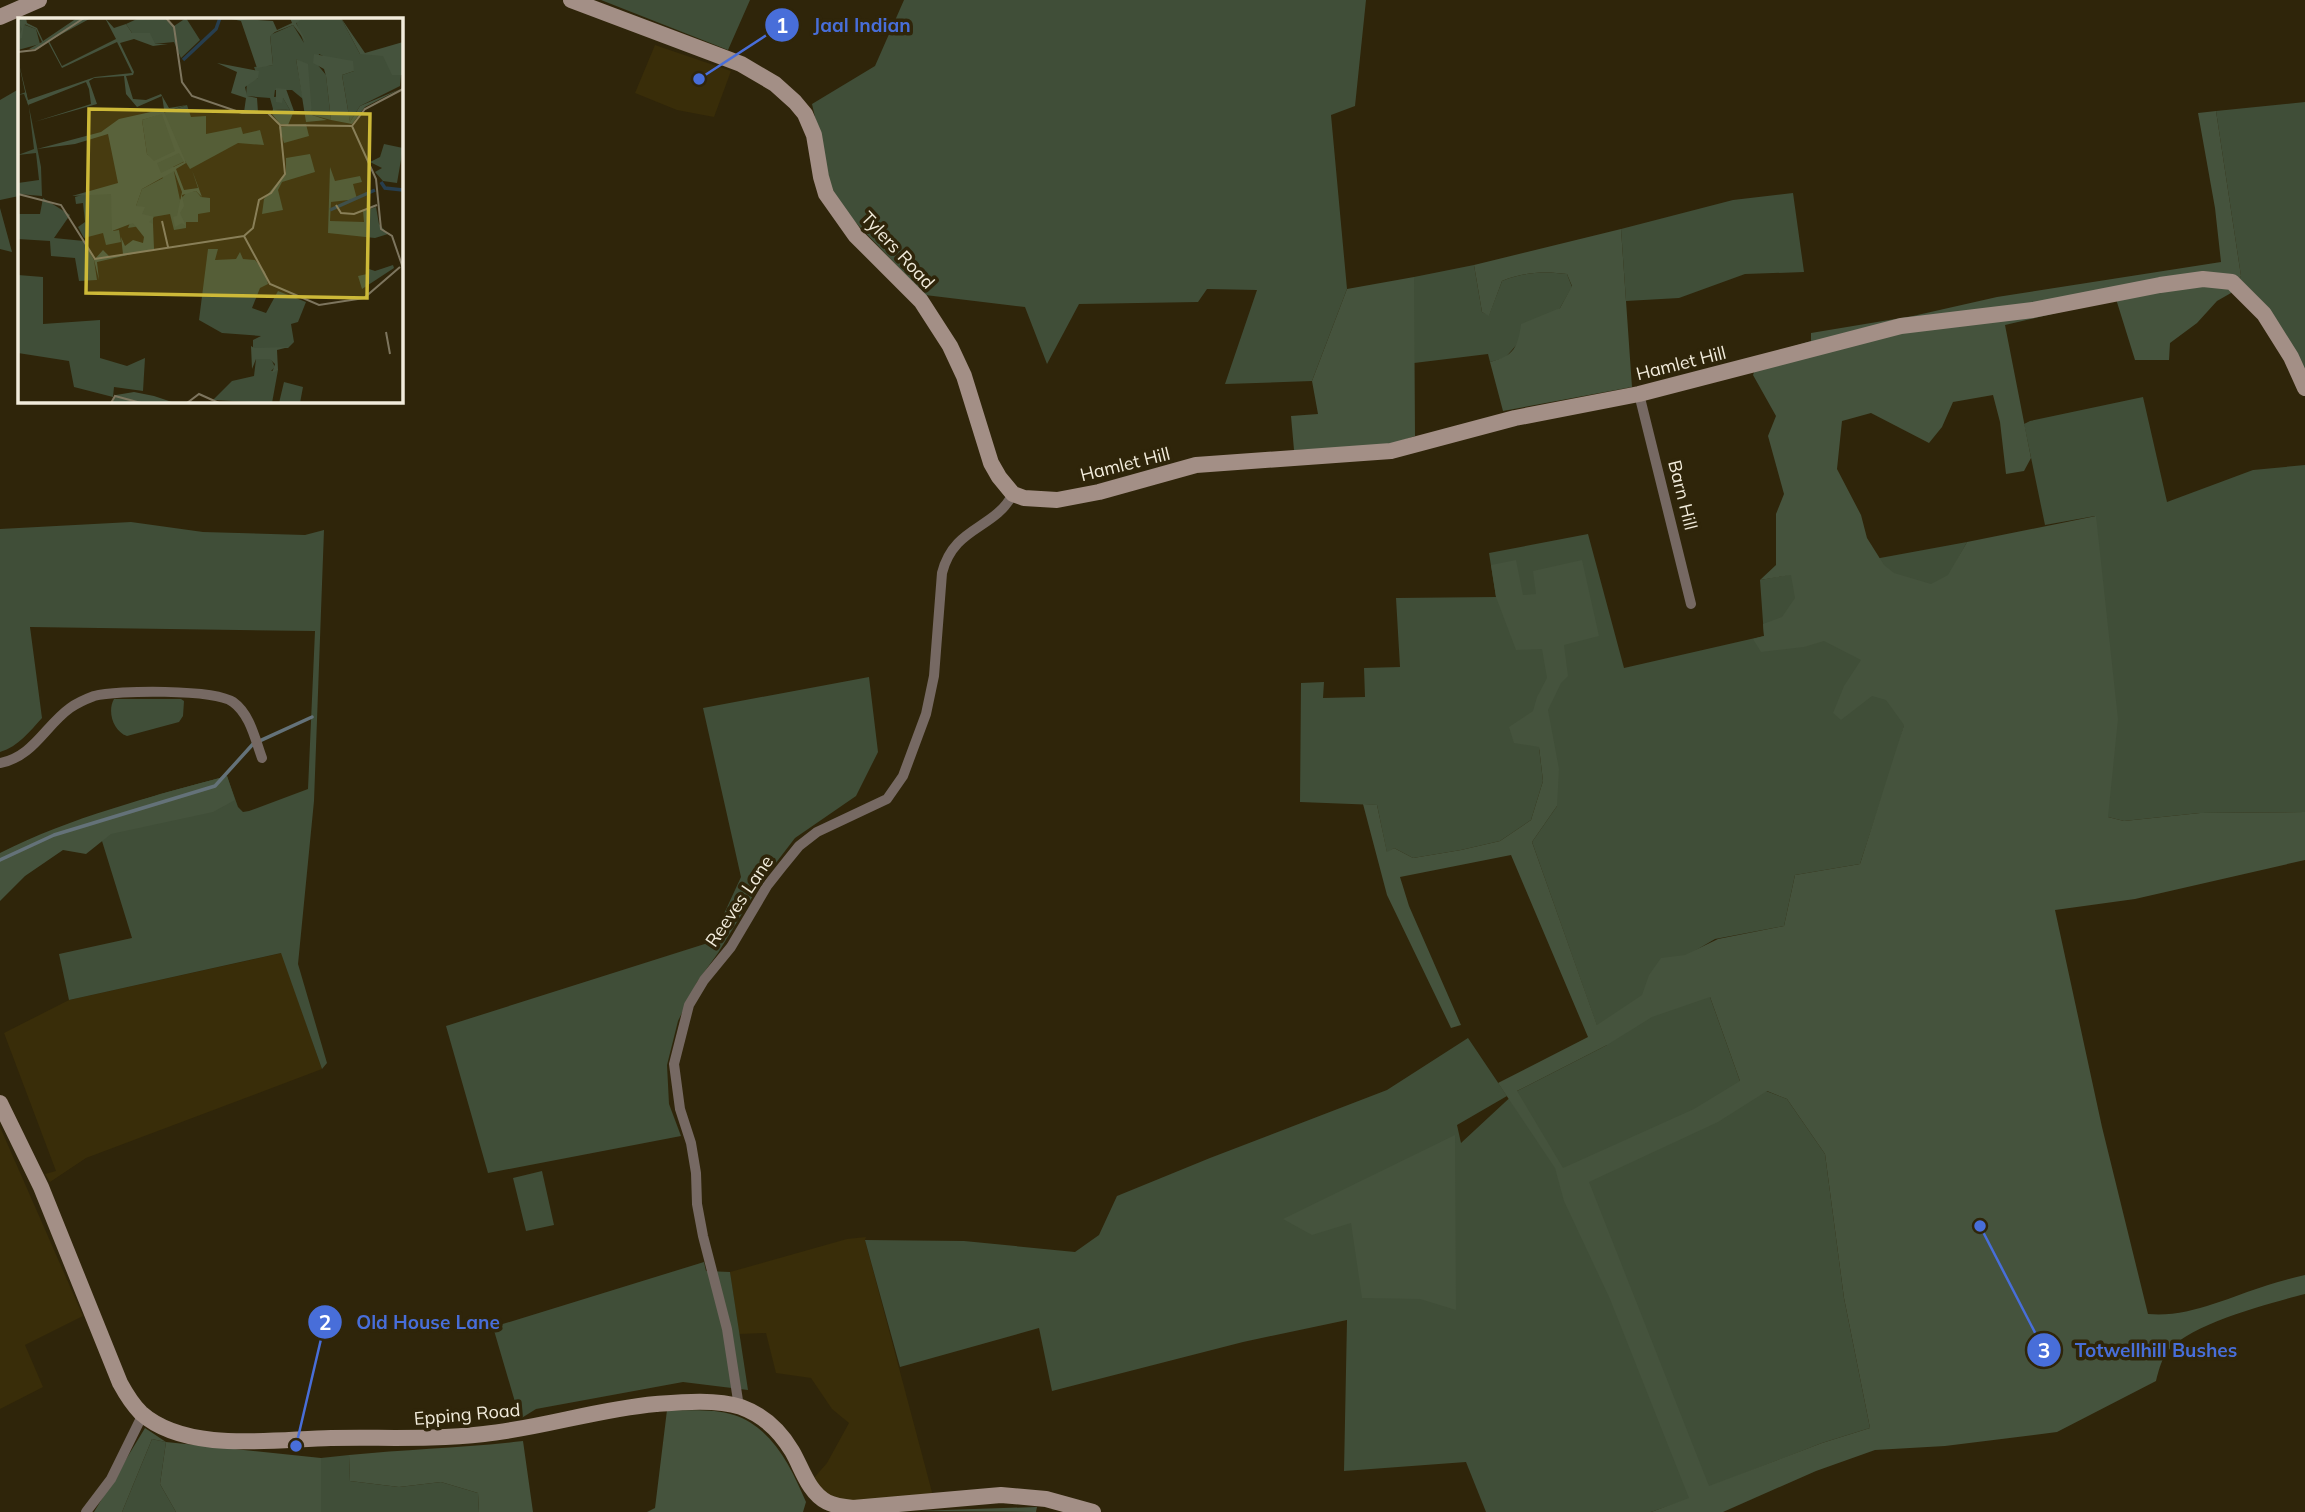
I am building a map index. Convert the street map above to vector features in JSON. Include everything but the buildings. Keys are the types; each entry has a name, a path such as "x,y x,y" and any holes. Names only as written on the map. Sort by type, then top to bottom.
{"street":[{"path":"0,17 39,0"},
{"name":"Tylers Road","path":"571,0 741,64 775,84 795,102 805,114 814,135 826,194 855,235 920,301 950,346 973,400 991,463 1013,494"},
{"name":"Hamlet Hill","path":"1013,494 1035,500 1057,500 1099,492 1196,465 1391,451 1515,418 1639,394 1901,327 2032,310 2203,279 2232,282 2264,314 2291,357 2305,388"},
{"name":"Barn Hill","path":"1639,394 1691,604"},
{"name":"Reeves Lane","path":"739,1407 727,1329 703,1237 691,1143 675,1086 674,1065 689,1005 704,980 731,947 767,886 799,846 817,832 887,799 896,788 926,713 934,676 942,573 946,559 957,542 1007,507 1013,494"},
{"path":"0,763 13,760 28,751 71,707 93,697 118,693 203,694 225,698 233,702 245,715 262,758"},
{"name":"Epping Road","path":"0,1103 41,1187 120,1383 130,1401 160,1425 184,1434 209,1440 242,1441 420,1439 534,1427 613,1410 657,1404 719,1404 739,1407 770,1423 792,1451 816,1494 826,1502 839,1506 853,1508 1001,1495 1046,1499 1093,1512"},
{"path":"86,1512 111,1479 143,1414"}],"shaded area":[{"path":"655,45 731,71 714,117 677,110 635,93"},
{"path":"282,953 322,1069 86,1158 50,1182 45,1174 56,1171 4,1033 69,1000"},
{"path":"0,1127 83,1316 25,1345 43,1387 0,1409"},
{"path":"866,1237 933,1496 851,1503 822,1493 814,1478 827,1463 849,1423 832,1409 811,1378 776,1373 766,1333 739,1334 730,1272 847,1239"}],"green space":[{"path":"601,0 750,0 728,50"},
{"path":"904,0 1366,0 1355,106 1331,115 1347,289 1312,381 1225,384 1257,290 1207,289 1198,302 1079,304 1047,364 1025,307 925,295 834,200 812,104 875,66"},
{"path":"18,90 18,196 0,200 0,100"},
{"path":"2305,102 2305,369 2271,315 2238,281 2241,276 2216,111"},
{"path":"2216,111 2241,276 2231,293 2217,301 2197,323 2170,343 2169,360 2135,360 2116,299 2005,325 2031,458 2024,471 2006,474 2000,422 1993,395 1953,402 1942,427 1929,443 1871,413 1842,421 1837,469 1861,515 1867,538 1884,565 1894,573 1931,584 1948,575 1967,542 2096,516 2118,719 2108,817 2124,821 2200,813 2305,812 2305,860 2135,899 2055,910 2102,1127 2148,1314 2194,1310 2305,1275 2305,1294 2229,1317 2190,1334 2165,1355 2156,1381 2057,1432 1945,1446 1875,1450 1816,1471 1723,1512 1651,1512 1689,1498 1610,1299 1564,1201 1555,1168 1498,1083 1588,1037 1511,855 1400,877 1409,906 1461,1025 1451,1028 1387,895 1363,804 1377,805 1387,852 1394,848 1413,858 1500,841 1531,820 1543,781 1539,747 1514,743 1509,727 1533,711 1547,678 1542,649 1516,650 1496,597 1491,565 1516,560 1523,595 1536,594 1533,571 1582,560 1599,636 1564,645 1568,676 1561,683 1548,710 1559,769 1557,806 1532,842 1597,1025 1642,995 1649,975 1661,958 1685,955 1718,939 1784,926 1795,875 1860,864 1904,725 1886,700 1872,696 1841,720 1833,713 1844,686 1861,660 1824,641 1804,647 1761,652 1753,639 1764,636 1763,624 1782,617 1795,598 1791,575 1760,580 1776,565 1776,514 1784,494 1768,436 1776,416 1753,375 1760,356 1811,341 1811,333 1913,316 1997,297 2221,262 2215,208 2198,113","holes":["1710,997 1740,1081 1694,1109 1563,1168 1517,1091 1607,1045 1652,1017","1767,1091 1787,1099 1825,1154 1844,1298 1870,1428 1822,1443 1709,1486 1589,1182 1718,1122"]},
{"path":"1793,193 1804,272 1745,274 1679,298 1626,301 1621,229 1733,200"},
{"path":"0,208 12,252 0,249"},
{"path":"1621,229 1632,387 1503,411 1490,362 1510,353 1516,345 1521,324 1560,308 1572,286 1567,274 1534,273 1510,278 1502,281 1489,316 1482,312 1474,265"},
{"path":"1474,265 1482,312 1489,315 1502,281 1510,278 1534,273 1567,274 1572,287 1560,308 1519,342 1505,358 1490,362 1488,354 1414,363 1414,277"},
{"path":"1414,277 1415,436 1383,447 1294,450 1291,416 1318,414 1312,381 1347,289"},
{"path":"2143,397 2167,502 2253,470 2305,465 2305,812 2200,813 2124,821 2108,817 2095,516 2045,525 2024,424"},
{"path":"131,522 203,532 305,535 324,530 314,801 298,964 327,1063 322,1069 281,953 69,1000 59,954 132,938 93,816 227,776 238,807 243,812 308,789 315,631 30,627 42,718 18,742 0,752 0,529"},
{"path":"1588,534 1624,668 1764,636 1760,580 1967,542 1946,581 1895,757 1860,864 1795,875 1784,926 1715,939 1686,956 1710,997 1740,1081 1787,1099 1825,1154 1844,1298 1870,1428 1822,1443 1709,1487 1689,1499 1651,1512 1486,1512 1466,1462 1344,1471 1347,1320 1243,1342 1052,1391 1039,1328 900,1367 865,1240 964,1241 1075,1252 1099,1235 1117,1196 1387,1090 1468,1038 1507,1096 1457,1125 1461,1143 1517,1091 1607,1045 1597,1026 1532,842 1557,806 1539,747 1543,781 1531,820 1500,841 1461,850 1413,858 1394,848 1387,853 1377,805 1300,802 1301,683 1324,682 1323,698 1365,697 1364,668 1400,667 1396,598 1496,597 1489,553"},
{"path":"869,677 878,752 856,796 795,838 762,881 697,982 678,1021 667,1065 669,1104 681,1136 488,1173 446,1026 711,942 741,877 703,708"},
{"path":"114,699 181,699 184,701 183,716 179,722 127,736 118,730 113,720 111,709"},
{"path":"227,776 235,800 213,812 111,834 86,854 63,850 25,876 0,901 0,853 83,818"},
{"path":"1455,1135 1456,1310 1420,1299 1362,1298 1351,1223 1312,1235 1283,1219"},
{"path":"542,1171 554,1225 526,1231 513,1178"},
{"path":"704,1262 706,1271 730,1272 748,1390 683,1382 536,1409 520,1419 493,1327"},
{"path":"667,1410 726,1413 748,1421 760,1429 779,1450 794,1475 806,1502 803,1512 647,1512 655,1508"},
{"path":"145,1428 166,1442 152,1439 122,1512 94,1512"},
{"path":"152,1439 166,1442 160,1484 176,1512 122,1512"},
{"path":"523,1441 533,1512 479,1512 478,1493 441,1482 399,1487 350,1481 349,1455"},
{"path":"166,1442 321,1458 321,1512 176,1512 160,1484"},
{"path":"349,1455 350,1481 399,1487 441,1482 478,1493 479,1512 321,1512 321,1458"},
{"path":"1037,1507 1036,1512 915,1511"}],"waterway":[{"path":"0,860 54,835 215,786 253,744 312,717"}],"place":[{"name":"Jaal Indian","path":"699,79"},
{"name":"Totwellhill Bushes","path":"1980,1226"},
{"name":"Old House Lane","path":"296,1446"}]}
